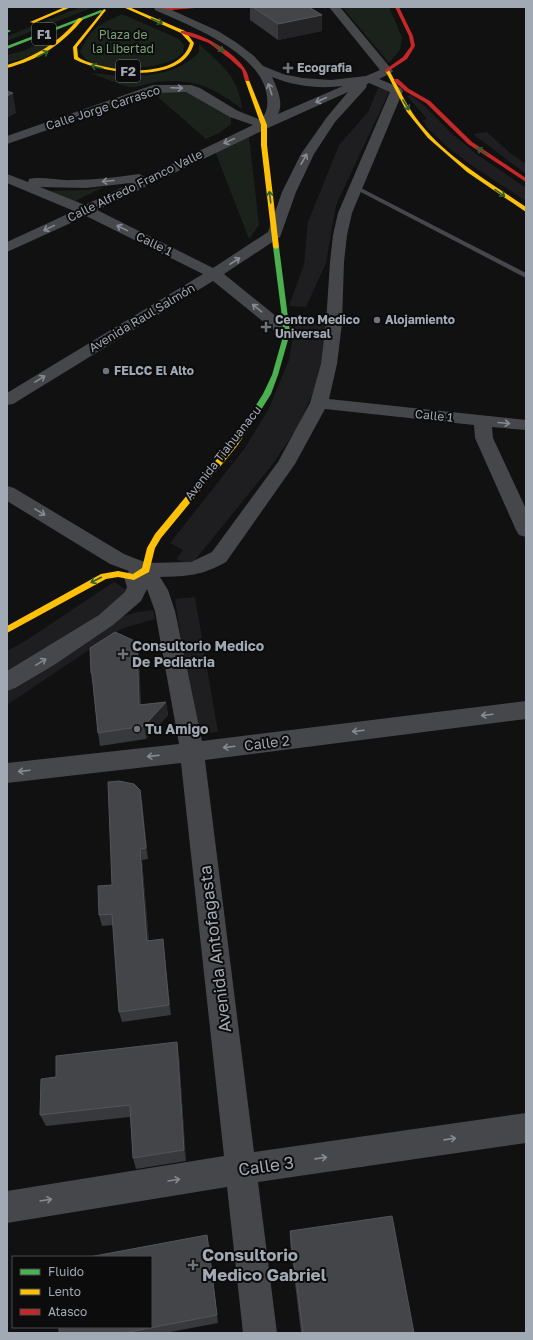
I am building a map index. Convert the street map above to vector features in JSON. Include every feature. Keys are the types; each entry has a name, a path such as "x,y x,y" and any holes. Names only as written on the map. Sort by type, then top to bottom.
{"main road":[{"path":"16,29 53,7"},
{"name":"F1","path":"16,29 69,7"},
{"path":"158,7 192,9 205,7"},
{"path":"387,71 405,58 413,46 411,36 397,7"},
{"path":"128,8 211,42 232,58 244,70 257,110 264,125"},
{"name":"F1","path":"7,48 107,9"},
{"name":"F2","path":"107,9 75,47 76,58 87,64 105,69 130,72 168,66 180,62 188,56 192,49 192,43 184,32"},
{"path":"7,67 46,54 56,46 81,19"},
{"path":"387,71 416,123 438,146 460,165 526,210"},
{"path":"387,71 406,90 428,102 470,143 526,180"},
{"name":"Avenida Tiahuanacu","path":"140,574 158,536 259,410 275,379 283,356 287,333 264,145 264,125"},
{"path":"7,630 74,591 104,576 118,574 140,574"}],"street":[{"path":"158,7 228,43 241,51 259,68 266,76 272,91 274,110 264,125"},
{"path":"334,7 387,71"},
{"path":"7,492 140,574 191,569 203,566 218,557 262,500 286,464 319,403 329,364 334,323 337,262 340,235 345,213 397,91 370,79 330,84 302,82 279,76 259,68"},
{"name":"Calle Alfredo Franco Valle","path":"7,248 264,125 387,71"},
{"path":"275,234 284,202 296,173 311,146 348,99 370,79"},
{"name":"Calle Jorge Carrasco","path":"7,140 154,89 170,88 187,88 196,91 234,114 264,125"},
{"path":"7,178 50,185 128,180 161,174"},
{"name":"Calle 1","path":"7,178 85,210 214,274 287,333"},
{"name":"Avenida Raul Salmón","path":"7,400 214,274 275,234"},
{"name":"Calle 1","path":"319,403 526,425"},
{"path":"482,421 484,438 526,530"},
{"name":"Avenida Tiahuanacu","path":"7,682 46,659 106,620 134,596 140,574"},
{"name":"Avenida Antofagasta","path":"140,574 158,590 165,611 192,752 260,1333"},
{"name":"Calle 2","path":"7,773 192,752 526,710"},
{"name":"Calle 3","path":"7,1206 241,1169 526,1128"}],"lane":[{"path":"355,188 526,276"}],"shaded area":[{"path":"378,88 390,90 336,205 326,263 306,307 289,306 304,264 308,222 339,145 368,112"},
{"path":"411,95 426,107 451,133 479,156 526,188 526,201 471,165 450,149 427,128 423,120 427,119 407,96"},
{"path":"487,132 509,152 526,164 526,174 473,134"},
{"path":"296,318 331,321 321,374 298,427 272,465 191,565 176,559 183,550 170,543 245,448 269,408 289,360"},
{"path":"114,582 131,593 47,651 7,676 7,651 30,638"},
{"path":"195,597 218,732 195,734 175,599"},
{"path":"153,610 155,619 124,628 111,635 7,705 7,690 121,617 137,612"}],"green space":[{"path":"81,7 94,7 7,41 7,36"},
{"path":"342,7 389,7 402,37 400,50 389,63"},
{"name":"Plaza de la Libertad","path":"122,14 179,39 184,45 183,53 176,59 154,66 143,67 107,67 88,61 80,52 88,37 96,28"},
{"path":"59,34 55,40 43,50 7,63 7,55 23,51"},
{"path":"199,44 222,65 233,79 240,97 242,109 222,95 192,83 169,81 129,87 91,73 134,76 162,72 176,68 188,61 199,52"},
{"path":"181,89 231,116 231,124 221,132 206,139 151,91"},
{"path":"249,137 259,225 249,239 215,151"},
{"path":"104,187 73,202 46,191 86,190"}],"building":[{"path":"253,7 309,7 322,15 278,24"},
{"path":"7,91 13,93 7,96"},
{"path":"115,632 137,642 139,705 166,702 144,726 98,733 91,673 90,648"},
{"path":"119,781 134,784 140,790 146,848 140,849 147,941 163,939 169,1005 119,1012 112,914 99,915 98,886 112,885 108,782"},
{"path":"177,1042 184,1150 133,1158 130,1105 40,1115 41,1079 56,1077 56,1056"},
{"path":"392,1216 414,1333 303,1333 290,1231"},
{"path":"207,1235 217,1315 152,1328 152,1256 94,1256"},
{"path":"59,1328 150,1328 124,1333 59,1333"}],"traffic: fast":[{"path":"7,48 103,11"},
{"path":"253,416 267,394 275,375 287,333 276,247"}],"traffic: slow":[{"path":"32,22 69,7"},
{"path":"104,10 75,47 76,58 90,65 105,69 137,71 160,69 180,61 188,53 192,43 183,32 125,7"},
{"path":"7,67 39,55 57,43 81,19"},
{"path":"387,71 410,112 418,124 430,137 469,171 526,210"},
{"path":"247,80 264,125 264,145 276,247"},
{"path":"7,630 104,576 118,574 134,577 146,570 151,548 158,536 234,444 253,416"}],"traffic: jam":[{"path":"158,7 171,9 205,7"},
{"path":"387,71 405,58 413,46 411,36 397,7"},
{"path":"183,32 211,42 232,58 244,70 247,80"},
{"path":"396,80 407,90 428,102 470,143 526,180"}],"place":[{"name":"Ecografia","path":"288,68"},
{"name":"Alojamiento","path":"377,320"},
{"name":"Centro Medico Universal","path":"266,327"},
{"name":"FELCC El Alto","path":"106,371"},
{"name":"Consultorio Medico De Pediatria","path":"123,654"},
{"name":"Tu Amigo","path":"137,729"},
{"name":"Consultorio Medico Gabriel","path":"193,1265"}]}
